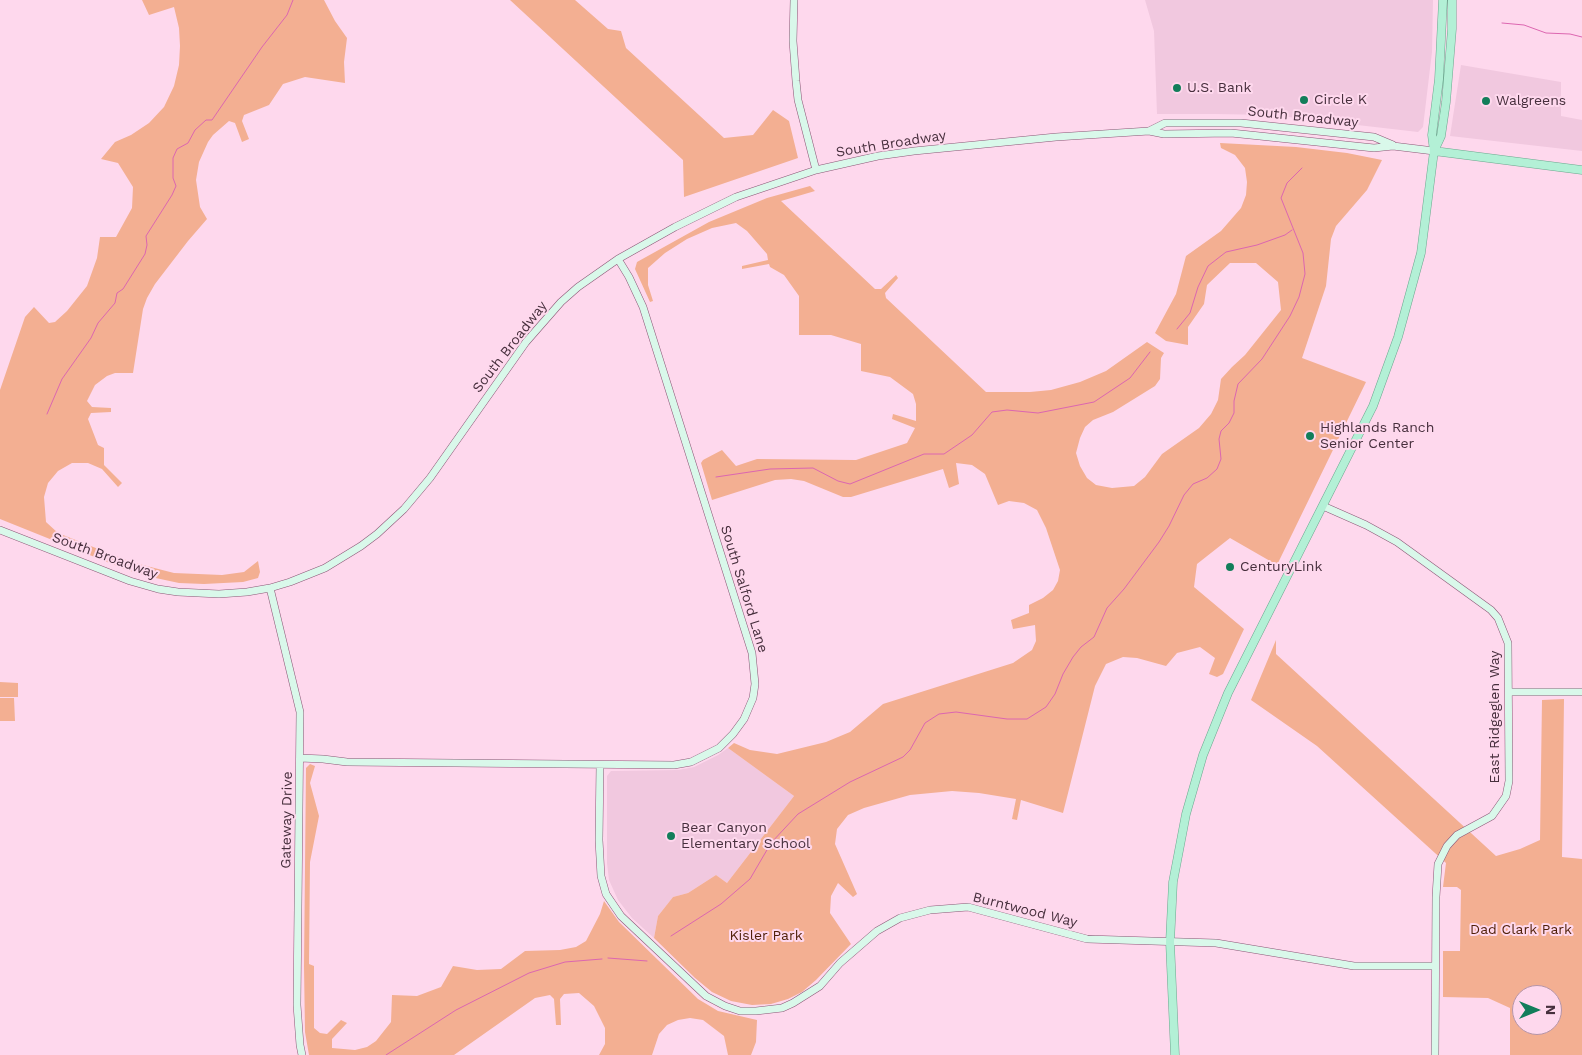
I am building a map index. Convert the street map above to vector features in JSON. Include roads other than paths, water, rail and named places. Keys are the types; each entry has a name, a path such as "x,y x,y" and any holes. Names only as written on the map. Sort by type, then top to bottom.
{"main road":[{"path":"1175,1055 1170,942 1174,882 1186,814 1203,755 1228,693 1373,406 1398,337 1421,253 1434,151 1432,135 1439,79 1443,0"},
{"path":"1434,151 1442,136 1452,29 1452,0"},
{"name":"South Broadway","path":"1434,151 1582,170"}],"street":[{"path":"794,0 793,41 798,100 816,170"},
{"name":"South Broadway","path":"1149,131 1166,124 1241,123 1374,137 1393,146"},
{"name":"South Broadway","path":"0,530 130,581 158,589 196,594 219,594 270,588 298,579 340,560 362,546 404,509 430,478 542,323 578,287 618,259 663,232 734,197 816,170 878,156 914,151 1056,137 1149,131 1164,134 1231,133 1374,148 1393,146 1434,151"},
{"name":"South Salford Lane","path":"300,758 323,758 347,762 674,765 691,762 720,748 744,719 753,698 755,684 752,653 643,307 618,259"},
{"name":"East Ridgeglen Way","path":"1323,506 1366,525 1397,542 1492,610 1498,618 1508,643 1510,692 1509,781 1506,796 1492,816 1457,835 1447,846 1438,864 1434,1055"},
{"name":"Gateway Drive","path":"270,588 300,712 297,1005 302,1055"},
{"path":"1510,692 1582,692"},
{"name":"Burntwood Way","path":"600,765 599,840 601,876 606,894 621,916 706,996 740,1011 782,1008 793,1004 820,986 840,962 876,931 900,918 930,910 968,907 1087,939 1216,943 1354,966 1435,966"}],"waterway":[{"path":"47,414 62,379 91,338 98,323 115,303 117,293 123,289 145,254 146,236 176,186 173,178 173,158 177,149 188,143 195,130 206,120 212,120 262,47 287,15 293,0"},
{"path":"1502,23 1524,25 1546,33 1570,34 1582,37"},
{"path":"671,936 721,904 750,879 771,843 798,814 850,782 903,757 910,750 925,723 939,714 956,712 1007,719 1027,719 1046,707 1055,694 1063,674 1073,657 1081,647 1094,637 1107,608 1124,589 1159,542 1184,495 1193,484 1207,478 1217,469 1221,459 1219,439 1221,431 1229,423 1234,413 1234,401 1238,384 1262,359 1290,316 1299,297 1305,274 1303,253 1281,198 1287,183 1302,168"},
{"path":"1177,329 1190,313 1198,287 1208,266 1226,252 1257,245 1285,235 1292,230"},
{"path":"716,477 770,469 813,468 838,481 850,484 924,454 944,454 972,435 992,412 1007,410 1038,413 1094,402 1130,378 1150,352"},
{"path":"608,958 647,961"},
{"path":"386,1055 456,1010 529,973 565,962 602,959"}],"place":[{"name":"U.S. Bank","path":"1177,88"},
{"name":"Circle K","path":"1304,100"},
{"name":"Walgreens","path":"1486,101"},
{"name":"Highlands Ranch Senior Center","path":"1310,436"},
{"name":"CenturyLink","path":"1230,567"},
{"name":"Bear Canyon Elementary School","path":"671,836"}],"park label":[{"name":"Dad Clark Park","path":"1521,930"},
{"name":"Kisler Park","path":"766,936"}]}
